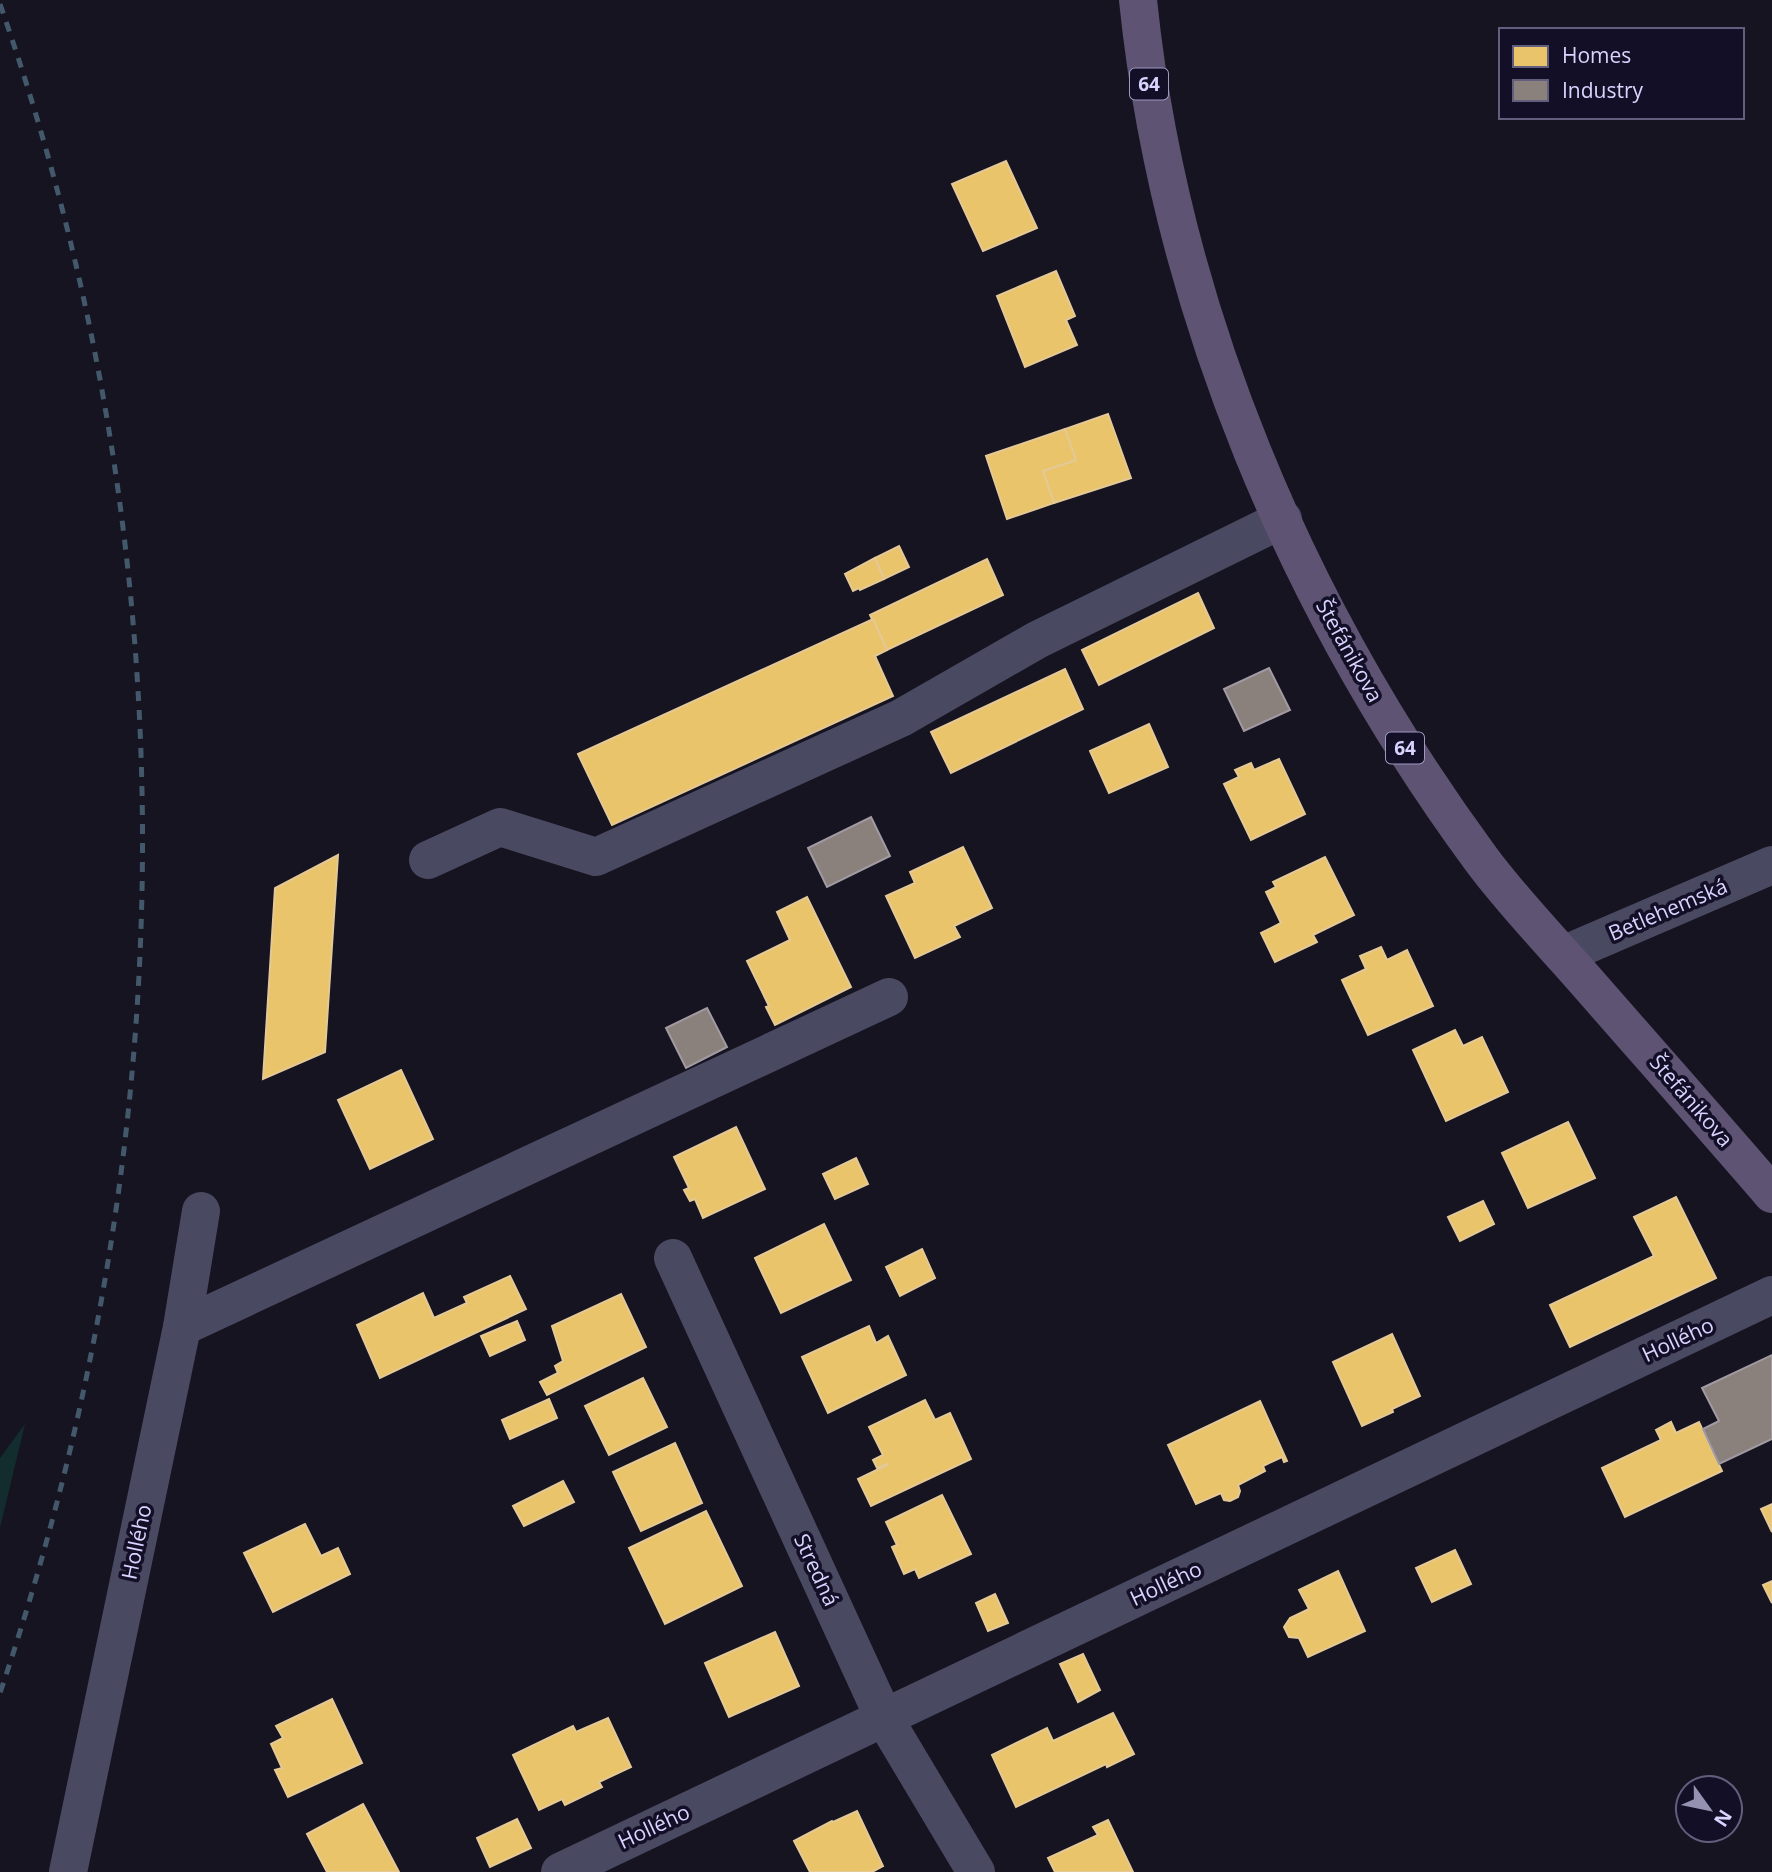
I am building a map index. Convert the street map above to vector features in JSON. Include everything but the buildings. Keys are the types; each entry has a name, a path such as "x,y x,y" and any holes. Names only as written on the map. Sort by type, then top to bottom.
{"main road":[{"name":"Štefánikova","path":"1138,0 1148,78 1162,151 1196,291 1237,411 1283,519 1350,659 1419,771 1483,862 1772,1194"}],"street":[{"path":"428,860 500,827 596,857 901,718 1037,640 1283,519"},
{"name":"Betlehemská","path":"1563,955 1772,865"},
{"path":"182,1327 889,997"},
{"name":"Hollého","path":"68,1872 182,1327 201,1210"},
{"name":"Stredná","path":"673,1258 884,1718 976,1872"},
{"name":"Hollého","path":"560,1872 1772,1295"}],"green space":[{"path":"25,1424 0,1528 0,1458"}],"railway":[{"path":"0,4 63,212 108,423 134,635 142,848 133,1061 106,1273 62,1484 0,1693"}]}
